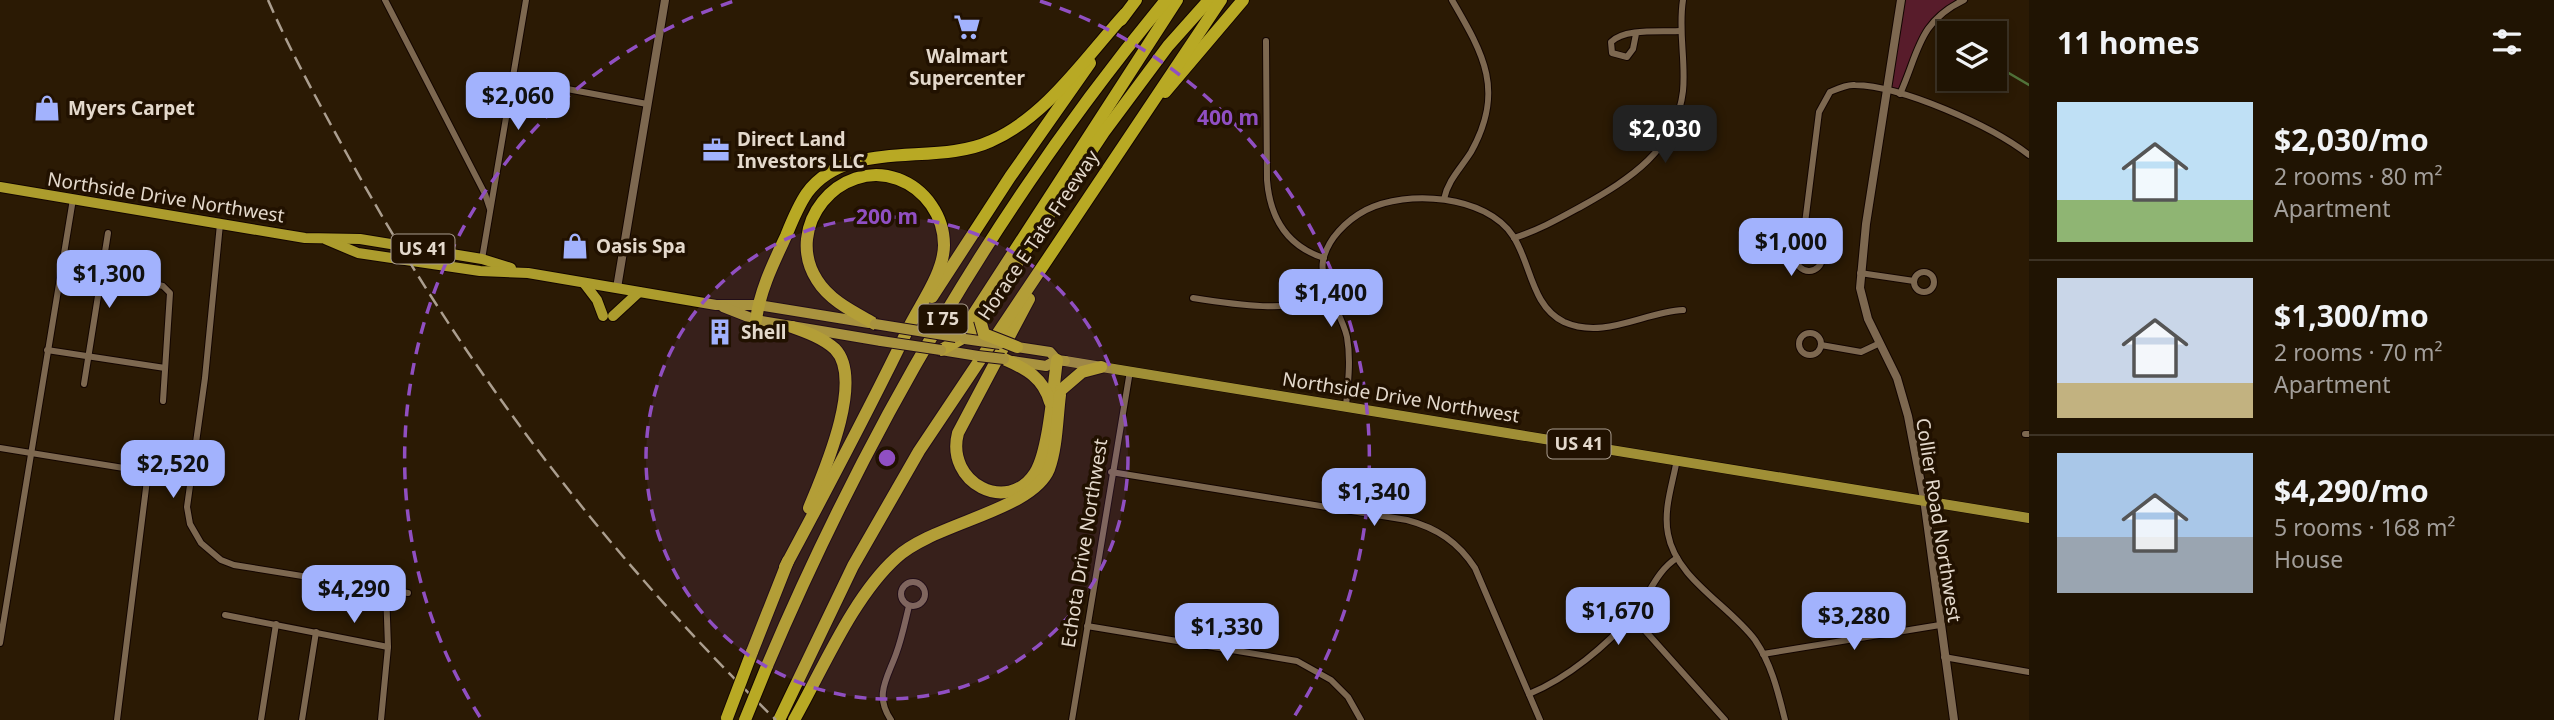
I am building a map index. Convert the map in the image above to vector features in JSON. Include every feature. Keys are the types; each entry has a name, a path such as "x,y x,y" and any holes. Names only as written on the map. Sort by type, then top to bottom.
{"highway":[{"path":"898,351 1010,177 1136,0"},
{"name":"Horace E Tate Freeway","path":"745,720 846,494 938,326 1061,137 1166,0"},
{"path":"962,335 1177,0"},
{"path":"941,350 980,320 1104,132 1168,46 1209,0"},
{"name":"Horace E Tate Freeway","path":"779,720 853,566 919,451 1221,0"},
{"path":"1125,140 1243,0"},
{"path":"755,320 758,305 799,207 821,179 855,162 956,152 1006,134 1036,111 1125,14"},
{"path":"785,567 898,351 939,266 942,234 936,213 917,189 896,178 868,176 839,186 826,196 810,222 806,252 810,266 825,292 875,324"},
{"name":"Northside Drive Northwest","path":"0,187 327,240 360,239 482,259 528,273 716,304 758,305 962,335 1050,352 1061,361"},
{"path":"1061,361 1042,454 1028,480 1012,489 995,491 980,487 967,478 956,454 956,442 965,415 1083,204"},
{"name":"Northside Drive Northwest","path":"327,240 358,253 480,271 528,273"},
{"path":"584,283 608,316 639,292"},
{"name":"Northside Drive Northwest","path":"716,304 755,320 1004,359"},
{"path":"980,320 984,334 1023,348"},
{"path":"727,719 826,464 846,384 844,366 835,349 792,327"},
{"path":"962,335 978,356"},
{"path":"1004,359 1019,363 1043,384 1051,403"},
{"path":"794,720 853,615 877,578 898,556 929,536 1018,499 1037,488 1049,467 1061,390 1061,361"},
{"name":"Northside Drive Northwest","path":"1019,363 1046,366 1061,361"},
{"path":"1061,390 1082,373 1101,367"}],"main road":[{"name":"Northside Drive Northwest","path":"1061,361 2029,518"}],"street":[{"path":"385,0 485,194 491,211"},
{"path":"482,259 526,0"},
{"path":"617,288 665,0"},
{"path":"1444,199 1449,182 1480,135 1490,94 1483,56 1452,0"},
{"path":"1514,238 1548,225 1613,189 1637,173 1655,155 1671,130 1681,101 1684,73 1680,31 1683,0"},
{"name":"Collier Road Northwest","path":"1901,0 1885,90 1860,273 1863,304 1903,394 1924,499 1954,720"},
{"path":"1900,94 1926,29 1947,8 1964,0"},
{"path":"1636,34 1633,49 1627,57 1612,53 1611,42 1615,37 1636,34 1680,31"},
{"path":"1266,41 1267,180 1270,202 1278,223 1290,240 1305,251 1324,258"},
{"path":"514,79 647,104"},
{"path":"1802,247 1810,245 1821,251 1822,260 1815,270 1802,270 1796,263 1796,254 1802,247 1819,112 1830,92 1853,84 1900,94 1969,121 2029,155"},
{"path":"1346,406 1348,348 1343,324 1324,276 1324,258 1340,230 1368,209 1407,197 1444,199 1493,218 1514,238 1541,301 1564,322 1584,327 1624,325 1662,312 1683,310"},
{"path":"0,643 7,572 73,199"},
{"path":"220,223 205,378 187,498 193,532 210,553 234,565 408,593"},
{"path":"84,384 108,233"},
{"path":"1860,273 1914,281"},
{"path":"101,274 169,289 171,306 163,401"},
{"path":"1193,298 1261,306 1313,302 1332,297"},
{"path":"1821,345 1861,352 1880,343"},
{"path":"47,349 165,368"},
{"name":"Echota Drive Northwest","path":"1072,720 1111,472 1130,372"},
{"path":"0,448 136,470 147,480 117,720"},
{"path":"1677,459 1666,523 1677,558 1743,626 1763,654 1774,678 1785,720"},
{"path":"1111,472 1407,520 1435,530 1459,547 1475,568 1540,720"},
{"path":"1529,694 1574,669 1632,616 1663,569 1677,558"},
{"path":"891,720 883,706 882,684 897,651 909,606 900,592 904,585 921,583 926,596 919,605 909,606"},
{"path":"382,720 388,646 386,590"},
{"path":"225,615 388,646"},
{"path":"1632,616 1725,720"},
{"path":"261,720 276,624"},
{"path":"1763,654 1940,625"},
{"path":"1087,626 1297,662 1331,680 1348,697 1361,720"},
{"path":"302,720 316,632"},
{"path":"1944,657 2029,672"}],"shaded area":[{"path":"1901,0 1964,0 1926,29 1900,94 1885,90"}],"waterway":[{"path":"2007,72 2029,85"}],"railway":[{"path":"268,0 316,98 392,233 488,382 595,523 713,657 776,720"}],"place":[{"name":"Walmart Supercenter","path":"967,27"},
{"name":"Myers Carpet","path":"47,108"},
{"name":"Direct Land Investors LLC","path":"716,150"},
{"name":"Oasis Spa","path":"575,246"},
{"name":"Shell","path":"720,332"}]}
